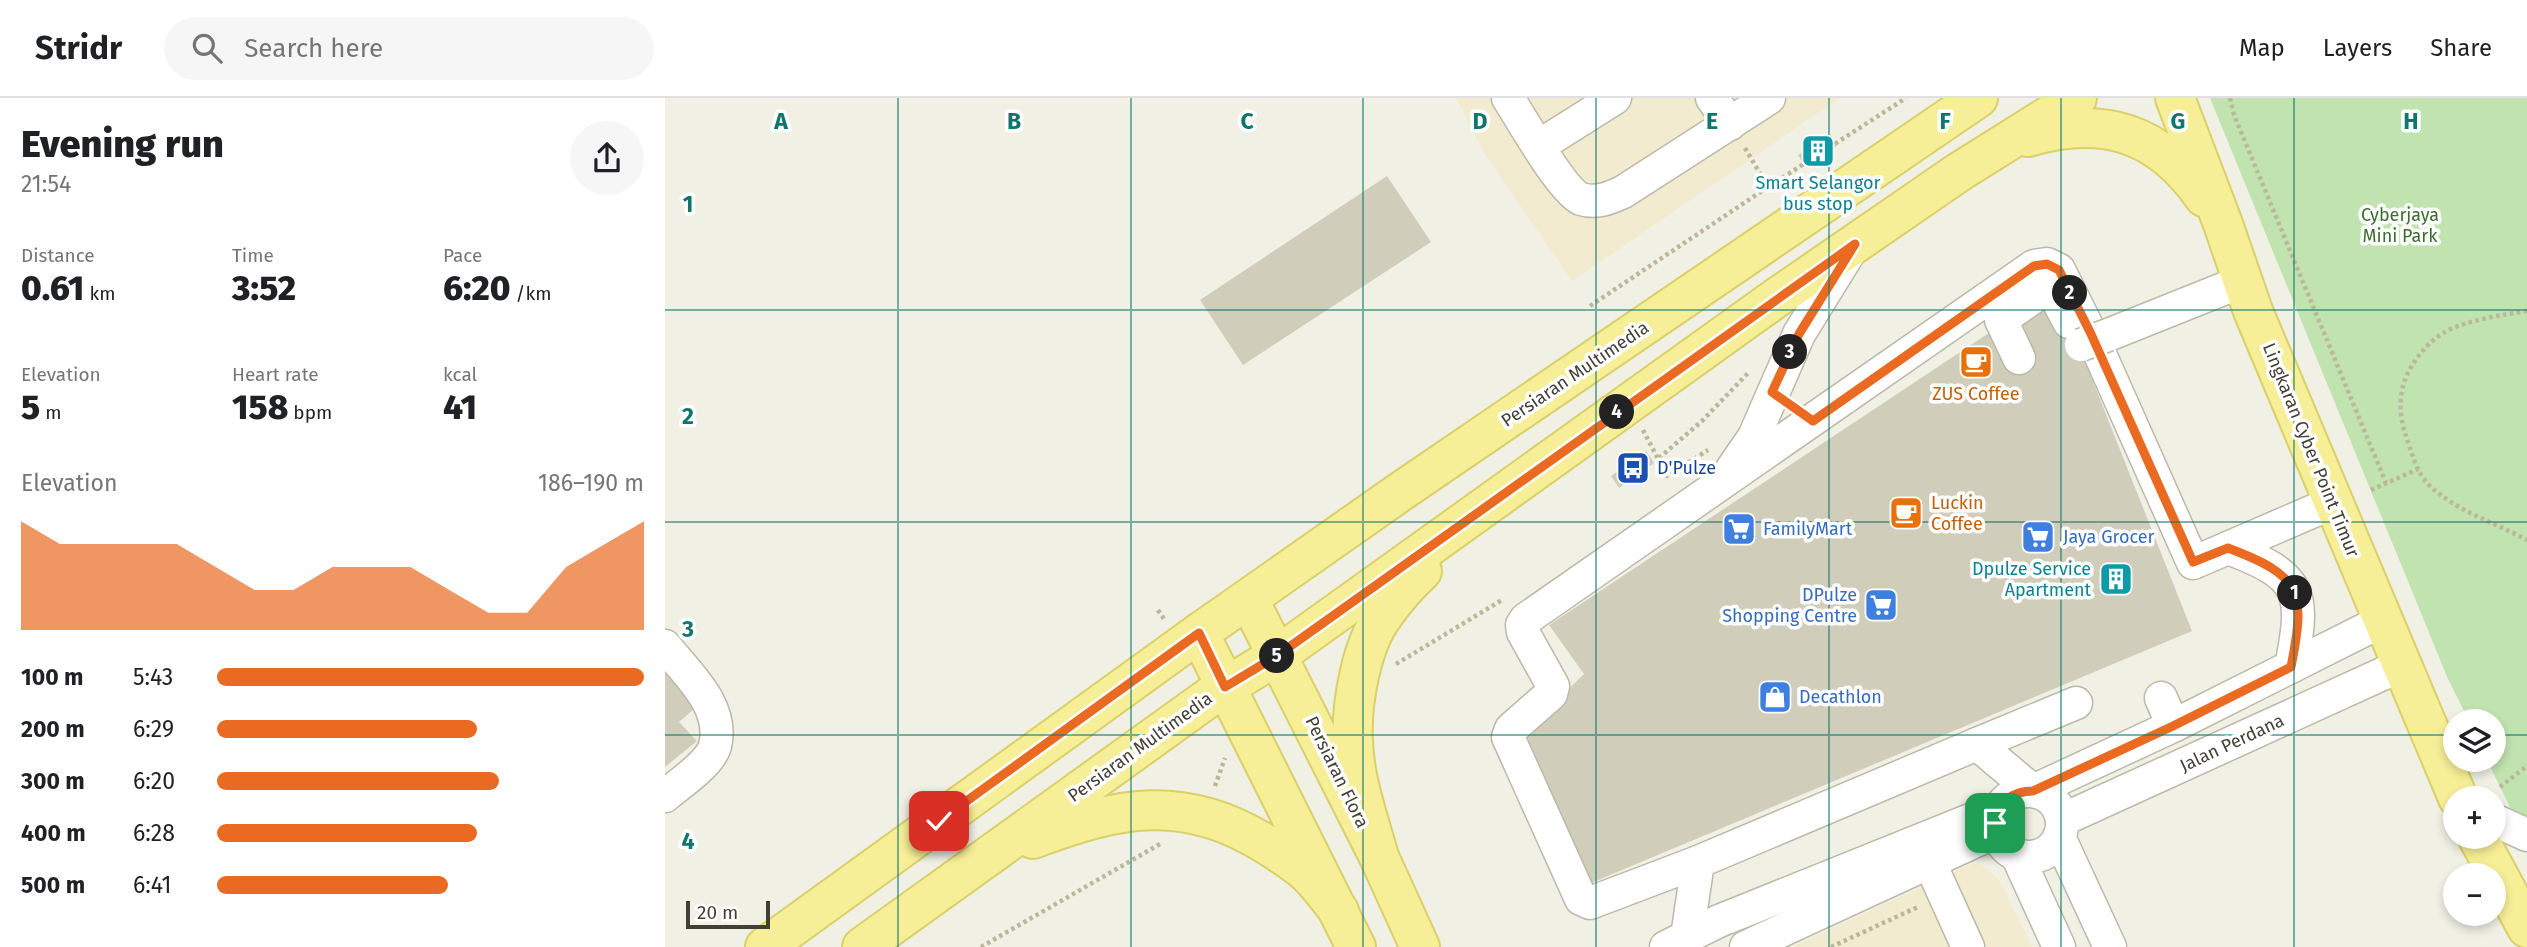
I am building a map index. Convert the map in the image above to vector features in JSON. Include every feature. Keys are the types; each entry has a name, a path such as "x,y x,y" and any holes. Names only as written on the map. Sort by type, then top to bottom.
{"main road":[{"name":"Persiaran Multimedia","path":"765,947 1199,633 1400,492 1978,98"},
{"name":"Persiaran Multimedia","path":"862,947 989,856 1232,701 1278,655 1499,497 1855,244 1999,146 2077,98"},
{"name":"Lingkaran Cyber Point Timur","path":"2175,98 2243,281 2332,503 2453,786"},
{"path":"1999,146 2041,133 2065,129 2095,128 2140,138 2183,170 2223,224"},
{"path":"1379,857 1361,788 1353,741 1363,659 1381,618 1418,574 1499,497"},
{"name":"Persiaran Flora","path":"1249,600 1422,943"},
{"path":"1199,633 1356,947"},
{"path":"989,856 1082,822 1120,812 1161,808 1206,815 1240,828 1276,850 1308,874 1339,911"},
{"path":"2484,849 2527,928"}],"street":[{"path":"1508,98 1566,186 1580,199 1595,201 1623,192 1769,98"},
{"path":"1539,146 1615,98"},
{"path":"1712,98 1730,124"},
{"path":"1711,490 1737,465 1754,437 1799,334 1855,244"},
{"path":"2076,703 1705,852 1590,903 1581,899 1508,734 1551,694 1553,686 1523,632 1525,619 2034,266 2047,264 2059,270 2091,334 2193,562 2332,503"},
{"path":"2019,358 2001,320 2045,289 2054,293 2094,340 2243,281"},
{"path":"1772,392 1813,421"},
{"path":"2228,548 2275,568 2294,591 2299,614 2291,667"},
{"path":"1746,947 1929,861 1998,820 2010,796 2033,791 2167,712 2291,667 2382,621"},
{"path":"665,646 708,700 715,717 715,747 697,771 665,796"},
{"name":"Jalan Perdana","path":"2017,855 2037,856 2046,852 2061,829 2402,665"},
{"path":"1977,744 2033,791 2047,796 2057,807 2061,829 2110,947"},
{"path":"1677,942 1719,921 1998,820"},
{"path":"1998,820 2001,844 2017,855 2059,947"},
{"path":"2506,825 2527,835"},
{"path":"1677,942 1705,852"},
{"path":"1929,861 1968,947"}],"path":[{"path":"1590,306 1906,98"},
{"path":"2231,98 2234,115 2386,483"},
{"path":"1730,124 1768,187"},
{"path":"2527,311 2498,315 2445,331 2427,346 2413,365 2402,390 2401,418 2418,469 2428,484 2471,514 2527,540"},
{"path":"1659,458 1702,421 1756,364"},
{"path":"2371,490 2418,469"},
{"path":"1667,476 1672,485"},
{"path":"1359,677 1393,666 1511,594"},
{"path":"1206,815 1232,701"},
{"path":"2501,786 2527,766"},
{"path":"981,947 1161,843 1169,843"},
{"path":"1831,947 1943,895"}],"shaded area":[{"path":"1456,98 1840,98 1572,281 1482,150"},
{"path":"1973,863 1987,868 1999,880 2032,947 1792,947"}],"green space":[{"name":"Cyberjaya Mini Park","path":"2210,98 2527,98 2527,842 2506,799 2506,786 2500,786 2493,772 2506,772 2506,709 2463,709 2448,679"}],"building":[{"name":"Smart Selangor bus stop","path":"1830,134 1837,146 1805,166 1798,155"},
{"path":"1387,176 1431,242 1243,365 1200,300"},
{"name":"DPulze Shopping Centre","path":"2037,301 2084,359 2192,631 1591,883 1525,732 1584,674 1549,625"},
{"path":"1646,451 1654,463 1619,488 1611,476"},
{"path":"665,667 694,709 679,722 697,741 665,767"}],"place":[{"name":"Smart Selangor bus stop","path":"1818,151"},
{"name":"ZUS Coffee","path":"1976,362"},
{"name":"D'Pulze","path":"1633,468"},
{"name":"Luckin Coffee","path":"1906,513"},
{"name":"FamilyMart","path":"1739,529"},
{"name":"Jaya Grocer","path":"2038,537"},
{"name":"Dpulze Service Apartment","path":"2116,579"},
{"name":"DPulze Shopping Centre","path":"1881,605"},
{"name":"Decathlon","path":"1775,697"}],"route":[{"path":"939,821 1199,633 1225,687 1278,655 1855,244 1799,334 1772,392 1813,421 2034,266 2047,264 2059,270 2091,334 2193,562 2228,548 2263,561 2288,581 2298,601 2298,633 2291,667 2033,791 2010,796 2000,808 1995,823"}]}
